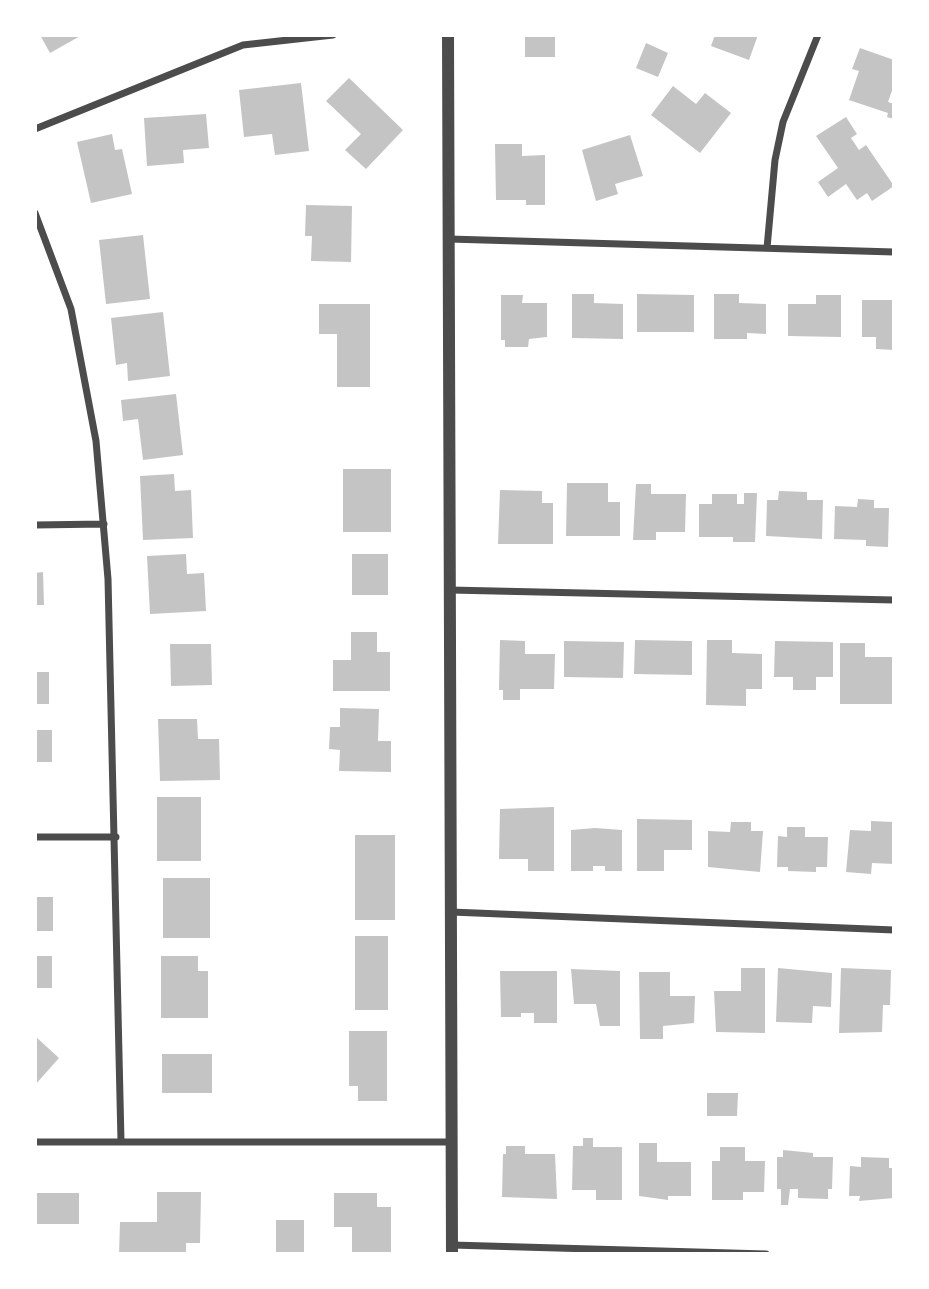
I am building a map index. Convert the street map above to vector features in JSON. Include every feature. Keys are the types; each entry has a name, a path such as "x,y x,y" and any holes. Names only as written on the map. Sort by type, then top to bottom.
{"street":[{"path":"35,129 243,46 333,35"},
{"path":"448,35 452,1249 766,1254"},
{"path":"766,248 775,160 783,122 818,35"},
{"path":"35,213 71,309 96,441 104,524 116,837 121,1141"},
{"path":"449,239 894,252"},
{"path":"35,525 104,524"},
{"path":"450,590 894,600"},
{"path":"35,837 116,837"},
{"path":"451,912 894,930"},
{"path":"35,1142 452,1142"}],"building":[{"path":"40,35 82,35 50,53"},
{"path":"525,35 555,35 555,57 525,57"},
{"path":"715,35 758,35 749,60 711,46"},
{"path":"646,43 668,53 658,77 636,68"},
{"path":"860,48 894,60 894,85 888,102 894,104 894,119 887,117 888,113 849,100 859,71 852,69"},
{"path":"349,78 403,130 366,169 345,150 361,134 326,101"},
{"path":"301,83 309,151 275,155 272,134 244,137 239,90"},
{"path":"673,86 696,104 705,93 731,113 700,153 651,115"},
{"path":"206,114 209,148 183,150 184,163 147,166 144,118"},
{"path":"846,117 857,134 851,138 859,150 866,145 894,186 872,201 867,193 857,200 846,184 828,197 818,182 838,168 816,136"},
{"path":"112,134 115,150 122,149 132,194 91,203 77,142"},
{"path":"630,135 643,176 615,184 618,194 596,201 582,150"},
{"path":"495,144 522,144 522,156 545,155 545,205 526,205 526,200 496,200"},
{"path":"306,205 352,206 351,262 311,261 312,236 305,236"},
{"path":"143,235 150,299 106,304 99,240"},
{"path":"572,294 594,294 594,303 623,304 623,339 572,338"},
{"path":"637,294 694,295 694,332 637,332"},
{"path":"714,294 739,294 739,303 766,304 766,334 747,333 747,339 714,339"},
{"path":"501,295 523,295 522,303 547,303 547,337 529,339 528,347 505,347 505,340 501,340"},
{"path":"816,295 841,295 841,337 788,336 788,304 816,304"},
{"path":"862,300 894,300 894,350 876,349 876,337 862,337"},
{"path":"319,304 370,304 370,387 337,387 337,334 319,334"},
{"path":"163,312 170,376 128,381 127,363 116,365 111,318"},
{"path":"176,394 183,455 143,460 138,419 123,421 121,400"},
{"path":"343,469 391,469 391,532 343,532"},
{"path":"174,474 175,491 191,490 193,538 143,540 140,476"},
{"path":"567,483 608,483 608,502 620,502 620,536 566,536"},
{"path":"636,484 651,484 651,494 686,494 685,532 656,532 656,540 633,540"},
{"path":"500,490 542,491 542,503 553,503 553,544 498,544"},
{"path":"779,491 807,492 807,500 823,500 822,539 766,536 767,500 778,500"},
{"path":"744,493 757,493 755,542 733,542 733,537 699,537 699,504 712,504 712,494 737,494 737,504 744,504"},
{"path":"858,499 874,500 874,508 889,508 888,547 866,546 866,540 834,539 835,506 857,507"},
{"path":"186,554 187,574 204,573 206,611 150,614 147,556"},
{"path":"352,554 388,554 388,595 352,595"},
{"path":"43,572 44,605 35,605 35,573"},
{"path":"351,632 377,632 377,652 390,652 390,691 333,691 333,660 351,660"},
{"path":"500,640 525,641 525,654 555,654 554,689 520,689 520,700 503,700 503,690 499,690"},
{"path":"635,640 692,641 692,675 634,674"},
{"path":"707,640 732,640 732,653 762,654 762,689 746,689 746,706 706,705"},
{"path":"564,641 624,642 623,678 564,677"},
{"path":"775,641 833,642 833,677 816,677 816,690 793,690 793,677 774,677"},
{"path":"840,643 865,643 865,657 894,657 894,704 840,704"},
{"path":"170,644 211,644 212,685 171,686"},
{"path":"35,672 49,672 49,704 35,704"},
{"path":"340,708 379,709 378,741 391,741 391,772 339,771 340,750 329,749 330,727 340,727"},
{"path":"158,719 197,719 198,739 219,739 220,780 160,781"},
{"path":"35,730 52,730 52,762 35,762"},
{"path":"157,797 201,797 201,861 157,861"},
{"path":"554,807 554,871 528,871 528,859 499,859 500,809"},
{"path":"637,819 692,820 692,850 664,850 664,871 637,871"},
{"path":"871,821 894,822 894,864 872,863 871,874 846,872 850,830 871,831"},
{"path":"731,822 751,822 751,831 763,831 760,872 708,867 708,831 730,832"},
{"path":"787,827 805,827 805,837 828,837 827,867 816,867 816,872 788,871 788,867 777,867 778,836 787,837"},
{"path":"571,830 622,830 622,871 605,871 605,866 593,866 593,871 571,871"},
{"path":"355,835 395,835 395,920 355,920"},
{"path":"163,878 210,878 210,938 163,938"},
{"path":"35,897 53,897 53,931 35,931"},
{"path":"355,936 388,936 388,1010 355,1010"},
{"path":"35,956 52,956 52,988 35,988"},
{"path":"161,956 198,956 198,971 208,971 208,1018 161,1018"},
{"path":"741,968 765,968 765,1033 716,1032 714,991 741,991"},
{"path":"778,968 832,973 831,1007 813,1006 812,1023 776,1022"},
{"path":"841,968 891,970 890,1005 883,1005 882,1032 839,1033"},
{"path":"571,969 620,971 620,1026 600,1026 596,1004 574,1004"},
{"path":"500,971 557,971 557,1023 534,1023 534,1013 521,1013 521,1017 501,1017"},
{"path":"639,972 670,972 670,996 695,996 694,1023 663,1026 663,1039 640,1039"},
{"path":"349,1031 387,1031 387,1101 358,1101 358,1086 349,1086"},
{"path":"35,1036 59,1058 35,1085"},
{"path":"162,1054 212,1054 212,1093 162,1093"},
{"path":"707,1093 738,1093 737,1116 707,1116"},
{"path":"583,1138 593,1138 593,1147 622,1147 622,1200 596,1200 596,1190 572,1190 573,1146 583,1146"},
{"path":"639,1143 657,1143 657,1162 691,1162 691,1196 668,1196 668,1200 639,1196"},
{"path":"506,1146 525,1146 525,1154 555,1154 557,1199 502,1197 503,1154 506,1154"},
{"path":"720,1147 745,1147 745,1161 765,1161 764,1192 743,1192 743,1200 712,1200 712,1161 720,1161"},
{"path":"783,1150 813,1153 813,1157 833,1157 832,1189 828,1189 828,1199 798,1198 798,1189 790,1189 788,1205 781,1205 781,1189 777,1189 777,1157 783,1157"},
{"path":"861,1157 889,1158 889,1168 894,1168 894,1198 859,1201 860,1196 849,1196 850,1166 861,1167"},
{"path":"157,1192 201,1192 200,1243 186,1243 186,1254 119,1254 120,1222 157,1222"},
{"path":"35,1193 79,1193 79,1224 35,1224"},
{"path":"334,1193 377,1193 377,1207 391,1207 391,1254 352,1254 352,1227 334,1227"},
{"path":"276,1220 304,1220 304,1254 276,1254"}]}
